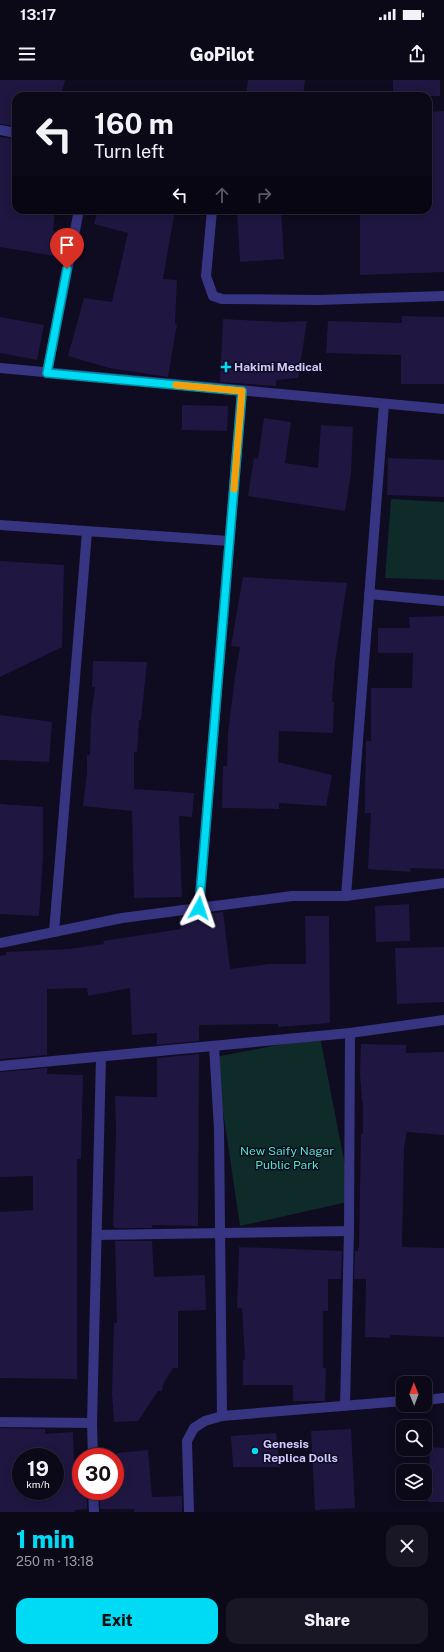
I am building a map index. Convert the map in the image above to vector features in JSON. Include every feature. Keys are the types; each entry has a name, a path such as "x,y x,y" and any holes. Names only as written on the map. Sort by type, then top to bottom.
{"street":[{"path":"0,130 12,132"},
{"path":"47,373 78,214"},
{"path":"212,214 206,276 213,296 222,299 317,300 444,296"},
{"path":"0,368 444,409"},
{"path":"199,908 242,391"},
{"path":"346,896 384,404"},
{"path":"0,525 230,541"},
{"path":"54,932 87,532"},
{"path":"369,594 444,601"},
{"path":"0,943 122,918 292,896 346,896 444,883"},
{"path":"0,1066 350,1033 444,1020"},
{"path":"345,1406 349,1231 350,1033"},
{"path":"214,1046 219,1129 222,1416"},
{"path":"93,1448 92,1423 101,1056"},
{"path":"97,1235 349,1231"},
{"path":"432,1399 444,1398"},
{"path":"189,1512 187,1441 194,1428 205,1421 222,1416 396,1402"},
{"path":"0,1422 92,1423"},
{"path":"93,1500 94,1512"}],"green space":[{"path":"391,499 444,502 444,580 385,578"},
{"name":"New Saify Nagar Public Park","path":"320,1037 352,1201 240,1226 215,1057"}],"building":[{"path":"0,80 65,80 62,92 12,92 12,126 0,124"},
{"path":"248,80 305,80 304,92 246,92"},
{"path":"393,80 440,80 440,96 432,96 432,92 393,92"},
{"path":"444,111 444,272 360,275 360,214 432,214 432,112"},
{"path":"0,137 12,138 12,214 55,214 53,231 59,232 55,256 0,247"},
{"path":"97,214 174,214 163,279 177,280 175,323 177,324 168,377 109,368 68,356 84,298 112,302 128,233 94,224"},
{"path":"237,214 281,214 284,259 240,262"},
{"path":"402,316 444,317 444,384 401,384 401,355 326,353 328,321 402,323"},
{"path":"0,317 44,325 37,360 0,353"},
{"path":"223,319 282,322 307,321 298,378 276,380 276,386 220,382"},
{"path":"182,405 228,406 227,431 182,430"},
{"path":"264,418 291,422 285,463 318,468 321,425 353,427 351,473 345,511 248,496 254,458 258,459"},
{"path":"388,458 444,460 444,497 387,495"},
{"path":"0,561 64,565 62,647 0,677"},
{"path":"243,577 347,583 335,662 332,702 334,702 333,733 279,731 278,762 332,775 326,806 279,803 279,809 222,808 223,766 227,766 228,733 240,647 231,646"},
{"path":"444,616 444,869 410,868 411,872 368,869 371,813 365,813 365,794 366,741 371,741 371,688 412,688 413,653 378,653 378,628 410,628 409,617"},
{"path":"93,661 147,662 141,720 139,720 137,752 134,752 134,789 194,793 192,817 179,816 182,897 134,898 132,811 83,806 87,772 87,755 90,755 91,717 95,687 92,687"},
{"path":"0,715 52,722 49,762 0,760"},
{"path":"0,804 43,807 43,857 39,916 0,914"},
{"path":"409,904 410,941 376,942 375,906"},
{"path":"223,912 230,969 269,964 306,964 305,916 329,916 330,1023 278,1027 278,1024 199,1025 199,1041 157,1045 157,1033 132,1035 130,988 88,996 87,988 47,989 47,1055 0,1059 0,956 6,955 6,952 69,949 104,944 103,941 181,929 179,917"},
{"path":"444,947 444,1002 397,1004 395,948"},
{"path":"361,1044 406,1045 406,1053 444,1052 444,1135 407,1132 404,1148 402,1247 444,1248 444,1337 390,1335 390,1338 365,1337 366,1279 354,1279 355,1251 358,1251 359,1248 361,1134 363,1134 363,1101 360,1074"},
{"path":"199,1054 198,1226 152,1225 152,1228 114,1228 116,1131 115,1096 157,1097 157,1058"},
{"path":"47,1068 47,1074 83,1075 81,1159 77,1159 77,1379 0,1378 0,1212 33,1210 33,1176 0,1177 0,1072"},
{"path":"115,1241 152,1241 154,1277 205,1275 206,1310 178,1311 178,1368 173,1368 163,1384 162,1391 158,1391 138,1421 114,1422 112,1394 114,1323 117,1323"},
{"path":"239,1247 342,1251 341,1279 328,1279 328,1311 323,1311 323,1368 326,1368 325,1401 293,1401 293,1385 243,1385 243,1360 245,1360 242,1308 237,1308"},
{"path":"0,1428 45,1429 45,1434 73,1432 72,1500 87,1500 87,1509 74,1510 75,1512 0,1512"},
{"path":"351,1429 355,1508 315,1510 311,1431"},
{"name":"Genesis Replica Dolls","path":"276,1433 280,1467 233,1467 231,1436"},
{"path":"432,1447 444,1448 444,1502 428,1502 428,1500 432,1500 432,1464 429,1464 430,1456 432,1456"},
{"path":"148,1450 152,1497 182,1496 182,1512 134,1512 134,1509 100,1509 100,1500 124,1500 124,1452"}],"slow traffic":[{"path":"176,385 242,391 234,489"}],"place":[{"name":"Hakimi Medical","path":"226,367"},
{"name":"Genesis Replica Dolls","path":"255,1451"}],"route":[{"path":"67,269 47,373 242,391 199,908"}]}
